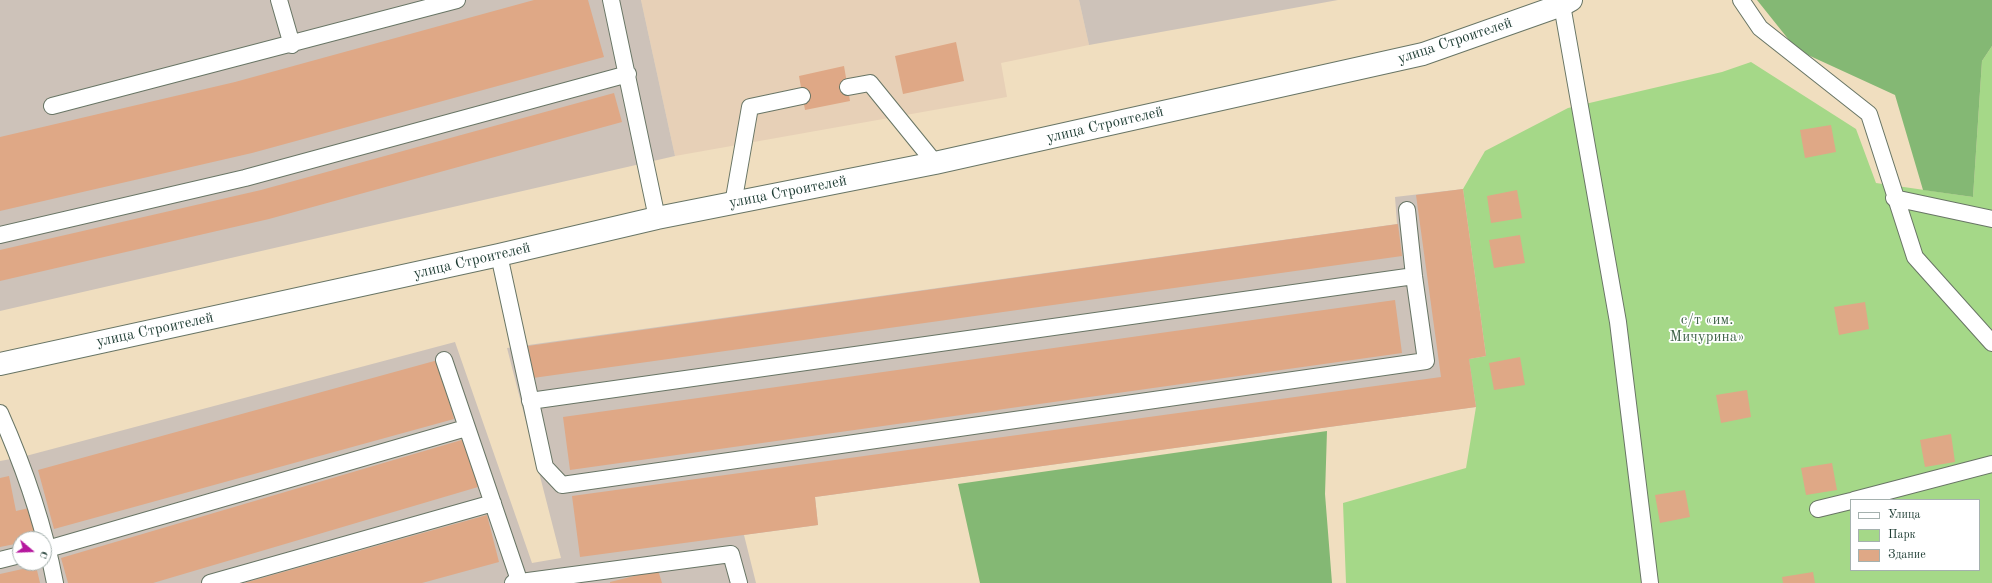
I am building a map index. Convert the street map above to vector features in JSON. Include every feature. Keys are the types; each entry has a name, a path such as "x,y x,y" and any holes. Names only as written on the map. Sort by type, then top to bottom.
{"main road":[{"name":"улица Строителей","path":"0,364 499,255 657,218 935,163 1423,54 1566,3"}],"lane":[{"path":"279,0 292,45"},
{"path":"52,106 292,45 457,0"},
{"path":"611,0 628,74 657,218"},
{"path":"1742,0 1760,28 1869,114 1894,198 1915,257 1992,343"},
{"path":"1566,3 1618,322 1650,583"},
{"path":"0,235 246,178 628,74"},
{"path":"848,87 870,83 935,163"},
{"path":"733,204 750,107 802,96"},
{"path":"1894,198 1992,219"},
{"path":"499,255 545,467 562,485 1426,361 1414,276 1407,210"},
{"path":"530,401 1414,276"},
{"path":"444,360 518,582 731,554 739,583"},
{"path":"0,413 15,447 40,531"},
{"path":"52,548 466,428"},
{"path":"1858,499 1992,464"},
{"path":"1818,509 1850,501"},
{"path":"210,583 492,503"},
{"path":"0,560 12,557"},
{"path":"52,571 55,583"}],"shaded area":[{"path":"0,0 641,0 675,156 0,311"},
{"path":"641,0 1079,0 1089,45 1001,63 1007,97 675,156"},
{"path":"1079,0 1338,0 1089,45"},
{"path":"1463,189 1486,356 1470,359 1476,407 815,497 818,525 744,535 756,583 0,583 0,461 22,457 455,342 532,563 561,558 507,348 1397,224 1395,197"}],"green space":[{"path":"1757,0 1992,0 1992,46 1982,61 1973,197 1923,190 1895,95 1797,50"},
{"name":"с/т «им. Мичурина»","path":"1992,46 1992,583 1346,583 1343,503 1466,468 1476,407 1469,359 1486,356 1463,189 1485,151 1568,108 1722,72 1751,62 1856,129 1876,183 1973,197 1982,61"},
{"path":"1327,431 1325,494 1332,583 980,583 958,484"}],"building":[{"path":"534,0 588,0 604,57 252,153 0,211 0,137 235,82"},
{"path":"956,42 964,81 903,94 895,56"},
{"path":"844,66 850,101 805,110 799,76"},
{"path":"614,93 622,122 269,219 0,281 0,250 261,190"},
{"path":"1831,125 1836,152 1805,158 1800,130"},
{"path":"1463,189 1486,356 1469,359 1476,407 815,497 818,525 580,557 572,496 1441,377 1416,195"},
{"path":"1517,190 1522,218 1491,223 1487,196"},
{"path":"1398,224 1402,256 533,378 528,346"},
{"path":"1520,235 1525,263 1494,268 1489,240"},
{"path":"1395,300 1402,353 570,470 563,417"},
{"path":"1865,302 1869,329 1839,335 1834,307"},
{"path":"1520,357 1525,385 1494,390 1489,363"},
{"path":"438,360 454,419 54,529 38,470"},
{"path":"1747,390 1751,417 1721,423 1716,395"},
{"path":"1951,434 1955,462 1925,467 1920,440"},
{"path":"465,439 478,487 153,583 68,583 61,558"},
{"path":"1832,463 1837,490 1806,495 1801,468"},
{"path":"9,476 16,511 29,508 33,531 12,531 12,545 0,547 0,478"},
{"path":"1685,490 1690,517 1660,523 1655,495"},
{"path":"487,515 499,562 422,583 244,583"},
{"path":"658,570 662,583 610,583 610,582"},
{"path":"14,571 37,571 40,583 0,583 0,574"},
{"path":"1813,572 1815,583 1783,583 1782,577"}]}
